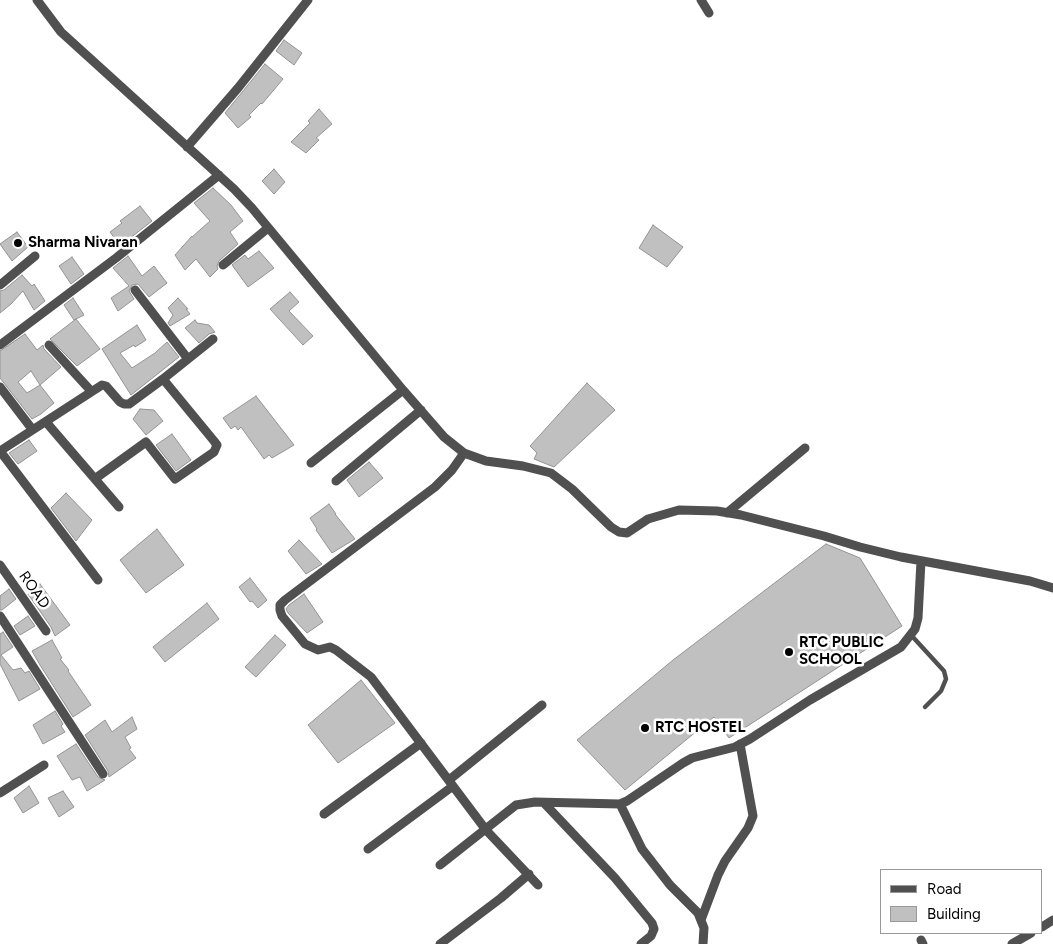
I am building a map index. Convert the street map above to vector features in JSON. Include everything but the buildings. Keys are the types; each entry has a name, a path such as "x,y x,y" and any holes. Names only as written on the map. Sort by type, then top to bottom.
{"street":[{"path":"37,0 61,32 219,175 252,208 403,390 444,437 464,454 486,461 523,466 551,473 572,489 611,527 619,532 628,533 648,519 679,510 727,513 921,561 1030,581 1053,588"},
{"path":"187,147 238,88 308,0"},
{"path":"701,0 709,13"},
{"path":"0,345 116,258 219,175"},
{"path":"223,265 268,228"},
{"path":"0,285 35,256"},
{"path":"136,290 188,360"},
{"path":"98,580 0,451 102,385 106,386 120,402 129,404 213,339"},
{"path":"50,345 91,391"},
{"path":"96,478 146,442 175,479 214,452 217,445 214,440 163,379"},
{"path":"0,388 32,429"},
{"path":"311,463 403,390"},
{"path":"336,481 421,410"},
{"path":"46,422 119,506"},
{"path":"727,513 806,448"},
{"path":"464,454 452,470 435,487 284,600 280,605 280,610 282,616 305,644 318,650 330,648 336,650 371,677 486,830 538,885"},
{"path":"440,865 516,805 526,803 585,802 620,804 638,795 671,770 692,758 740,744 810,700 901,647 911,635 918,618 921,561"},
{"name":"ROAD","path":"0,565 46,631"},
{"path":"0,616 103,774"},
{"path":"368,849 451,783 542,705"},
{"path":"324,814 422,743"},
{"path":"701,920 725,861 748,828 753,816 740,744"},
{"path":"0,793 44,765"},
{"path":"544,803 615,878 652,923 653,932 641,944"},
{"path":"620,804 642,849 670,885 698,913 705,937 703,944"},
{"path":"440,944 501,898 529,874"},
{"path":"1012,944 1029,934"}],"lane":[{"path":"911,635 944,671 946,679 941,691 925,707"}],"place":[{"name":"Sharma Nivaran","path":"18,243"},
{"name":"RTC PUBLIC SCHOOL","path":"789,652"},
{"name":"RTC HOSTEL","path":"645,728"}]}
